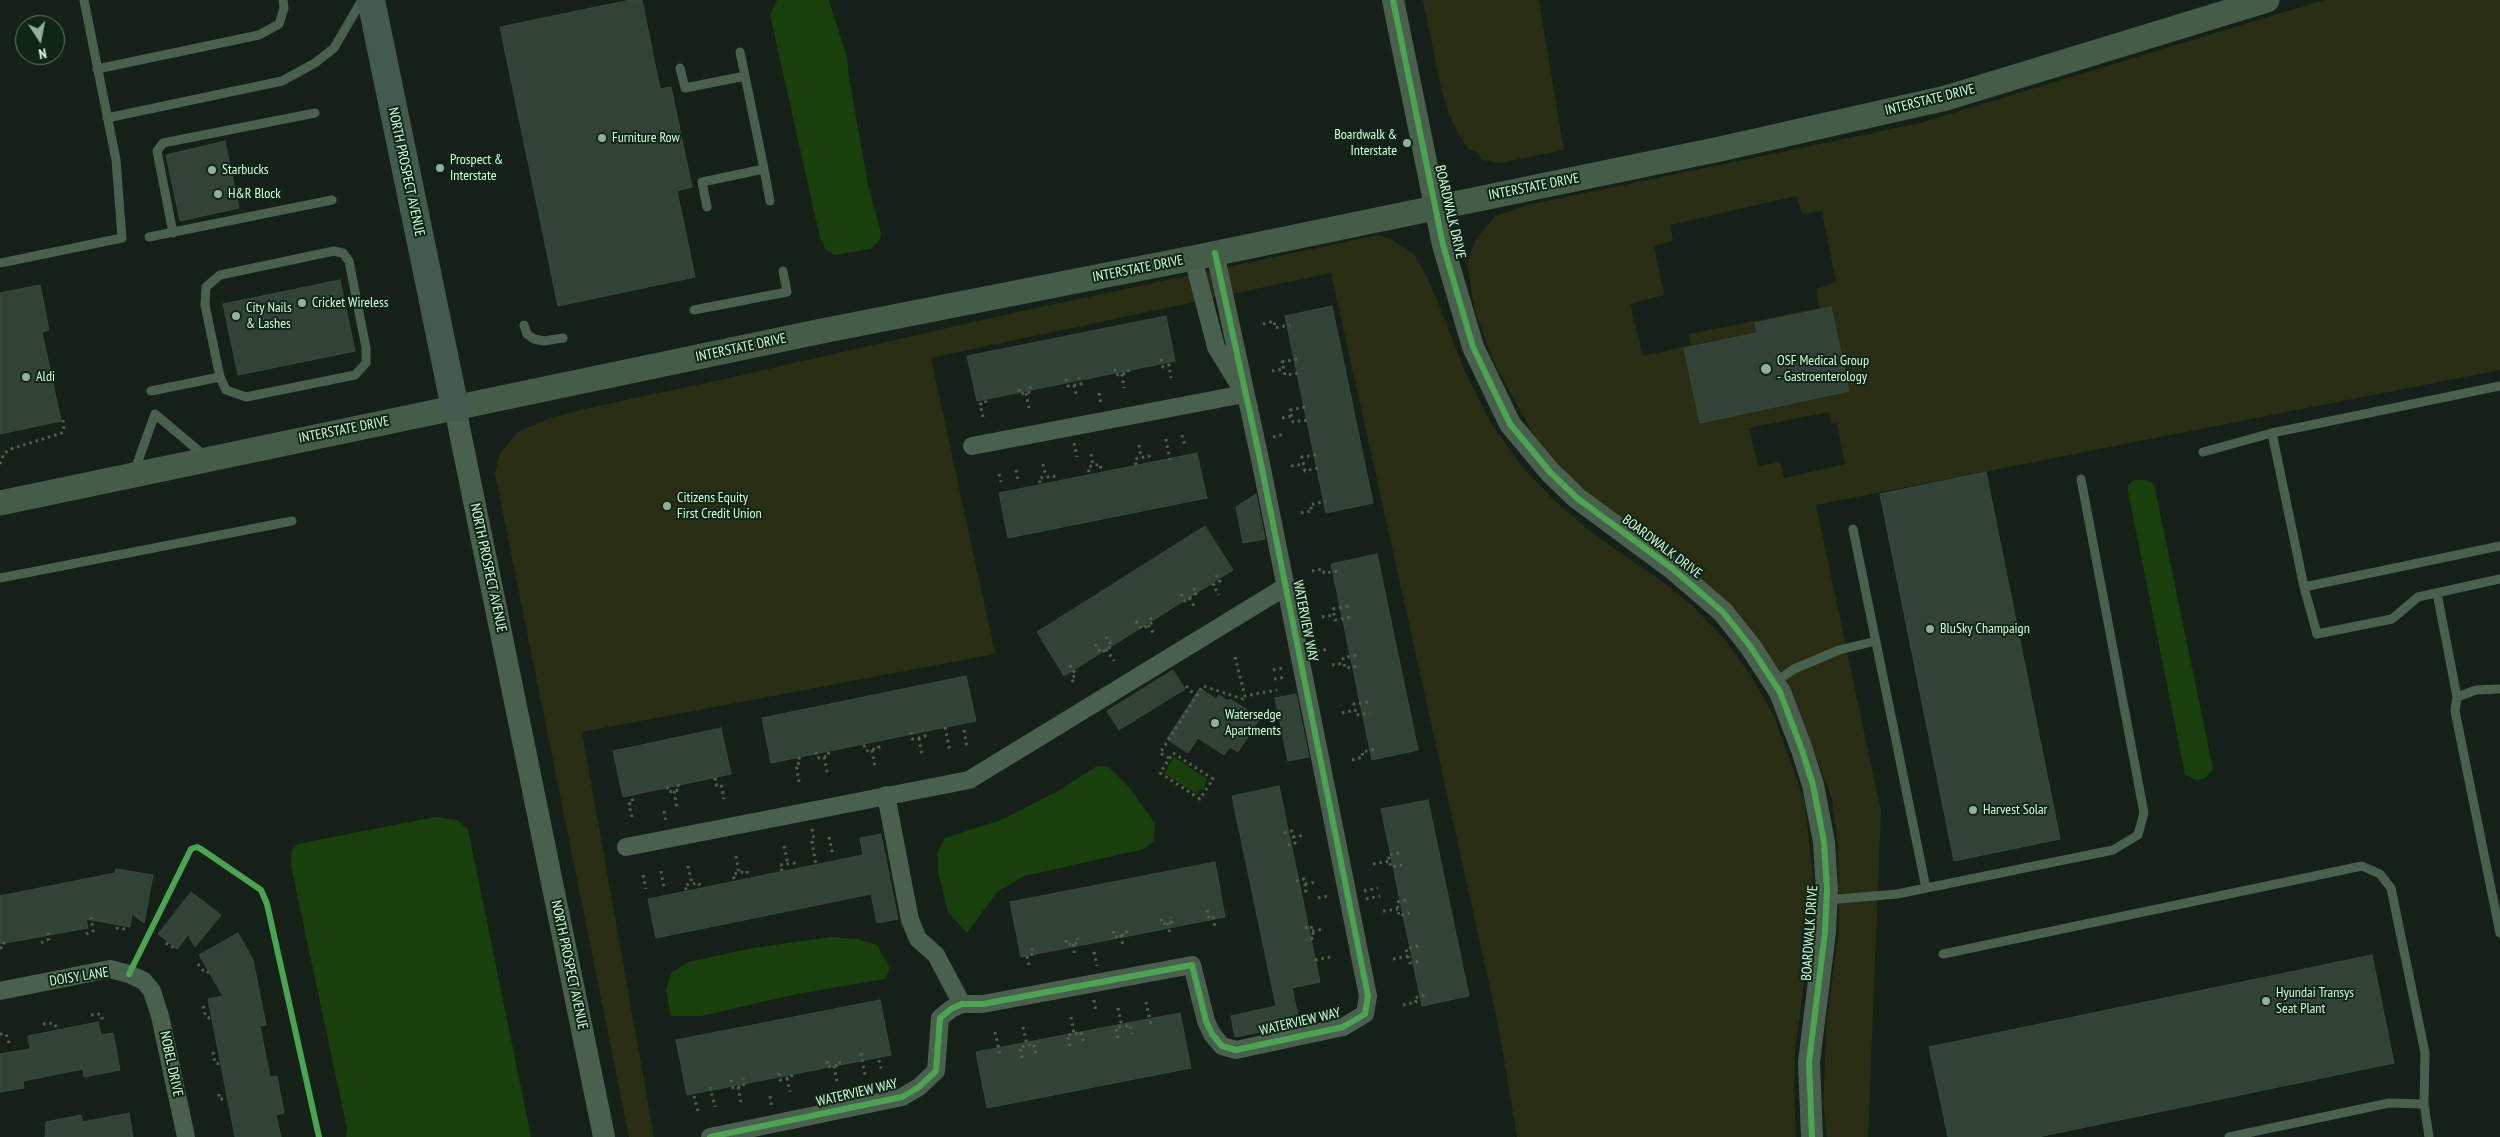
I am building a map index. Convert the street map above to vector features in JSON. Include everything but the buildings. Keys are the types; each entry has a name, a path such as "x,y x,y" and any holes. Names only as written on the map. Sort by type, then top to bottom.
{"main road":[{"name":"NORTH PROSPECT AVENUE","path":"371,0 455,408"},
{"name":"INTERSTATE DRIVE","path":"0,503 827,330 1204,256 1720,149 1946,98 2267,0"}],"street":[{"name":"BOARDWALK DRIVE","path":"1393,0 1443,245 1473,347 1510,424 1550,472 1577,498 1673,569 1723,612 1750,646 1780,692 1802,750 1813,785 1824,842 1827,900 1826,932 1809,1062 1812,1137"},
{"name":"WATERVIEW WAY","path":"710,1137 902,1097 919,1087 936,1071 940,1018 951,1009 962,1004 982,1004 1192,965 1206,1021 1212,1034 1222,1046 1236,1050 1343,1027 1365,1014 1368,996 1285,587 1244,394 1204,256"},
{"path":"972,446 1244,394"},
{"name":"NORTH PROSPECT AVENUE","path":"455,408 604,1137"},
{"name":"WATERVIEW WAY","path":"626,847 969,780 982,774 1285,587"},
{"path":"886,796 910,920 918,940 936,956 962,1004"},
{"name":"DOISY LANE","path":"0,991 110,969 130,974 144,981 152,991"},
{"name":"NOBEL DRIVE","path":"152,991 160,1016 186,1137"}],"lane":[{"path":"0,263 122,238 116,160 84,0"},
{"path":"97,69 259,35 279,24 284,8 283,0"},
{"path":"107,118 282,81 315,63 334,48 362,0"},
{"path":"740,52 770,202"},
{"path":"680,68 684,88 745,76"},
{"path":"173,233 157,151 163,143 316,114"},
{"path":"707,207 702,182 764,169"},
{"path":"149,237 332,200"},
{"path":"334,251 343,253 349,261 366,348 366,363 356,375 246,397 226,390 220,377 205,305 206,287 220,275 334,251"},
{"path":"694,310 787,292 783,271"},
{"path":"524,325 528,334 534,339 544,341 563,338"},
{"path":"151,391 220,377"},
{"path":"2203,452 2272,433 2500,386"},
{"path":"133,475 156,414 208,459"},
{"path":"2272,433 2304,587 2317,634 2392,619 2418,596 2500,579"},
{"path":"1827,900 1897,894 2113,850 2138,834 2144,813 2081,479"},
{"path":"0,578 292,521"},
{"path":"1853,529 1926,888"},
{"path":"2304,587 2500,546"},
{"path":"2437,592 2457,697 2455,711 2500,933"},
{"path":"1774,683 1794,669 1839,650 1876,641"},
{"path":"2457,697 2476,690 2500,690"},
{"path":"1943,954 2362,866 2380,874 2391,888 2425,1053 2424,1104 2429,1137"},
{"path":"2229,1137 2389,1103 2424,1104"}],"path":[{"path":"1262,324 1274,321 1275,328 1290,325"},
{"path":"1161,359 1163,367 1169,365 1172,378"},
{"path":"1297,359 1282,362 1285,376 1300,373"},
{"path":"1115,369 1116,375 1122,374 1129,372 1127,367"},
{"path":"1272,371 1284,368"},
{"path":"1122,374 1124,388"},
{"path":"1066,379 1068,386 1080,384 1079,377"},
{"path":"1074,385 1077,398"},
{"path":"1019,389 1020,394 1031,392 1030,386"},
{"path":"1026,393 1029,408"},
{"path":"983,418 980,404 986,403 984,396"},
{"path":"1306,407 1290,410 1293,422 1308,420"},
{"path":"1282,418 1292,416"},
{"path":"0,464 4,454 11,449 62,433 64,430 62,420"},
{"path":"1182,435 1185,446"},
{"path":"1166,439 1170,460"},
{"path":"1138,444 1141,458"},
{"path":"1091,454 1093,466"},
{"path":"1316,455 1302,457 1305,471 1319,468"},
{"path":"1136,464 1135,459 1149,456 1150,461"},
{"path":"1043,464 1046,477"},
{"path":"1089,472 1088,467 1100,464 1101,469"},
{"path":"1291,466 1304,464"},
{"path":"1016,470 1018,481"},
{"path":"999,474 1001,482"},
{"path":"1040,483 1039,478 1054,476 1054,480"},
{"path":"1301,514 1312,511 1310,505 1326,502"},
{"path":"1312,571 1323,568 1324,573 1339,571"},
{"path":"1216,575 1220,581 1213,585 1219,595"},
{"path":"1181,594 1185,601 1196,593 1193,587"},
{"path":"1189,598 1196,609"},
{"path":"1348,606 1333,609 1335,620 1351,617"},
{"path":"1136,621 1142,629 1153,622 1148,614"},
{"path":"1322,618 1334,615"},
{"path":"1148,625 1155,635"},
{"path":"1095,644 1101,653 1112,646 1106,637"},
{"path":"1106,649 1114,661"},
{"path":"1356,655 1343,658 1345,668 1359,666"},
{"path":"1235,656 1245,696"},
{"path":"1332,665 1344,663"},
{"path":"1070,665 1076,674 1071,678 1075,685"},
{"path":"1186,686 1197,696"},
{"path":"1169,758 1160,752 1203,686 1243,699 1245,696 1276,690"},
{"path":"1368,702 1354,704 1355,710 1356,715 1370,713"},
{"path":"1342,713 1355,710"},
{"path":"945,727 950,752"},
{"path":"911,732 912,739 919,738 925,736 923,730"},
{"path":"964,730 967,748"},
{"path":"919,738 922,758"},
{"path":"864,745 866,751 879,748 878,743"},
{"path":"1352,760 1364,757 1362,752 1376,749"},
{"path":"872,750 875,767"},
{"path":"816,752 817,758 829,756 828,752"},
{"path":"1173,752 1214,779 1200,799 1160,773 1169,758 1173,752"},
{"path":"799,757 800,763 796,764 800,782"},
{"path":"824,757 828,776"},
{"path":"715,778 716,785 721,784 724,799"},
{"path":"667,787 668,792 679,790 678,784"},
{"path":"674,790 677,808"},
{"path":"632,798 633,803 629,804 632,817"},
{"path":"1284,833 1292,831 1295,843 1288,845"},
{"path":"1293,837 1305,835"},
{"path":"829,837 832,856"},
{"path":"812,841 816,866"},
{"path":"784,846 788,864"},
{"path":"1399,853 1388,855 1391,867 1402,865"},
{"path":"736,856 740,873"},
{"path":"1373,864 1390,861"},
{"path":"782,871 780,865 794,863 796,868"},
{"path":"688,866 692,884"},
{"path":"661,871 664,888"},
{"path":"734,879 733,874 747,871 748,877"},
{"path":"643,875 646,889"},
{"path":"1296,880 1304,879 1306,891 1300,892"},
{"path":"686,890 685,885 699,882 700,887"},
{"path":"1305,884 1315,882"},
{"path":"1406,900 1397,902 1399,916 1410,913"},
{"path":"1383,912 1398,908"},
{"path":"1207,910 1208,917 1213,916 1215,927"},
{"path":"86,934 93,932 91,917"},
{"path":"1160,920 1162,924 1172,922 1172,917"},
{"path":"1168,923 1170,936"},
{"path":"116,928 125,929 126,926"},
{"path":"1305,928 1311,926 1314,938 1306,940"},
{"path":"1113,931 1115,937 1127,934 1126,928"},
{"path":"1312,931 1324,929"},
{"path":"41,942 48,939 48,931"},
{"path":"1121,935 1123,946"},
{"path":"1066,940 1067,945 1073,944 1078,943 1077,938"},
{"path":"0,948 4,947 4,940"},
{"path":"166,943 172,947 174,946"},
{"path":"1073,944 1075,956"},
{"path":"1418,946 1406,949 1410,963 1421,961"},
{"path":"1029,965 1027,956 1033,954 1032,948"},
{"path":"1393,959 1408,956"},
{"path":"1315,960 1330,957"},
{"path":"198,964 205,973 209,972"},
{"path":"1403,1005 1416,1002 1414,998 1427,995"},
{"path":"1146,1002 1152,1025"},
{"path":"203,1006 206,1017 212,1019"},
{"path":"1118,1008 1122,1027"},
{"path":"91,1015 100,1014 104,1022"},
{"path":"1071,1017 1074,1034"},
{"path":"43,1024 54,1023 57,1030"},
{"path":"1118,1038 1116,1028 1130,1025 1132,1034"},
{"path":"1023,1026 1027,1045"},
{"path":"995,1032 1000,1056"},
{"path":"1070,1046 1068,1035 1082,1032 1084,1043"},
{"path":"0,1034 6,1034 9,1043"},
{"path":"1022,1058 1020,1047 1027,1045 1034,1044 1036,1055"},
{"path":"213,1052 215,1063 220,1064"},
{"path":"861,1054 865,1076"},
{"path":"827,1061 828,1067 840,1065 839,1059"},
{"path":"879,1060 882,1072"},
{"path":"834,1066 837,1082"},
{"path":"779,1073 780,1080 792,1077 791,1072"},
{"path":"731,1080 733,1088 744,1086 743,1078"},
{"path":"787,1078 790,1092"},
{"path":"710,1087 715,1107"},
{"path":"738,1087 741,1102"},
{"path":"219,1094 219,1099 226,1099"},
{"path":"694,1096 698,1110"}],"shaded area":[{"path":"777,0 829,0 847,58 868,185 881,233 880,240 870,249 835,255 826,250 820,238 770,15"},
{"path":"1423,0 1539,0 1564,150 1501,163 1482,160 1478,152 1469,150 1449,114 1441,88"},
{"path":"2324,0 2500,0 2500,370 1816,505 1881,812 1868,1137 1827,1137 1823,1102 1827,1018 1839,930 1838,848 1832,799 1788,683 1738,612 1669,551 1612,513 1569,476 1537,441 1494,363 1475,311 1467,264 1476,239 1495,216 1528,205 1920,123","holes":["1796,196 1802,214 1822,211 1836,282 1816,289 1819,308 1689,334 1691,345 1643,356 1630,304 1664,295 1654,246 1673,241 1670,225","1755,323 1849,391 1700,423 1684,348 1757,333","1829,412 1831,424 1837,423 1845,464 1784,478 1780,462 1758,466 1749,428"]},
{"path":"1378,235 1390,239 1413,253 1424,271 1465,372 1490,422 1520,464 1554,500 1596,536 1663,582 1693,606 1725,640 1750,674 1774,716 1804,799 1813,872 1812,924 1795,1052 1796,1137 1517,1137 1498,1024 1331,273 931,358 995,654 582,732 654,1137 629,1137 495,473 500,453 518,432 550,418 593,407 1022,311"},
{"path":"2134,480 2146,480 2154,484 2213,769 2204,779 2195,780 2185,774 2128,492 2128,485"},
{"path":"1174,757 1207,779 1203,790 1200,789 1197,794 1164,773"},
{"path":"1097,766 1109,767 1128,786 1155,823 1154,841 1144,849 1024,876 997,892 967,933 948,912 938,872 938,851 945,838 1001,820 1058,791"},
{"path":"435,817 457,820 468,829 531,1137 346,1137 347,1129 291,866 292,850 298,844"},
{"path":"830,937 857,939 877,945 890,969 885,979 797,994 701,1016 671,1016 666,990 671,973 689,962 753,948"}],"cycle path":[{"path":"1393,0 1443,245 1473,347 1510,424 1550,472 1577,498 1673,569 1723,612 1750,646 1780,692 1802,750 1813,785 1824,842 1827,890 1825,932 1809,1062 1812,1137"},
{"path":"710,1137 902,1097 919,1087 936,1071 940,1018 951,1009 962,1004 983,1004 1192,965 1206,1021 1212,1034 1222,1046 1236,1050 1343,1027 1365,1014 1368,996 1260,459 1215,253"},
{"path":"129,974 191,849 197,847 201,849 261,890 267,904 319,1137"}],"place":[{"name":"Furniture Row","path":"602,138"},
{"name":"Boardwalk & Interstate","path":"1407,143"},
{"name":"Prospect & Interstate","path":"440,168"},
{"name":"Starbucks","path":"212,170"},
{"name":"H&R Block","path":"218,194"},
{"name":"Cricket Wireless","path":"302,303"},
{"name":"City Nails & Lashes","path":"236,316"},
{"name":"OSF Medical Group - Gastroenterology","path":"1766,369"},
{"name":"Aldi","path":"26,377"},
{"name":"Citizens Equity First Credit Union","path":"667,506"},
{"name":"BluSky Champaign","path":"1930,629"},
{"name":"Watersedge Apartments","path":"1215,723"},
{"name":"Harvest Solar","path":"1973,810"},
{"name":"Hyundai Transys Seat Plant","path":"2266,1001"}]}
